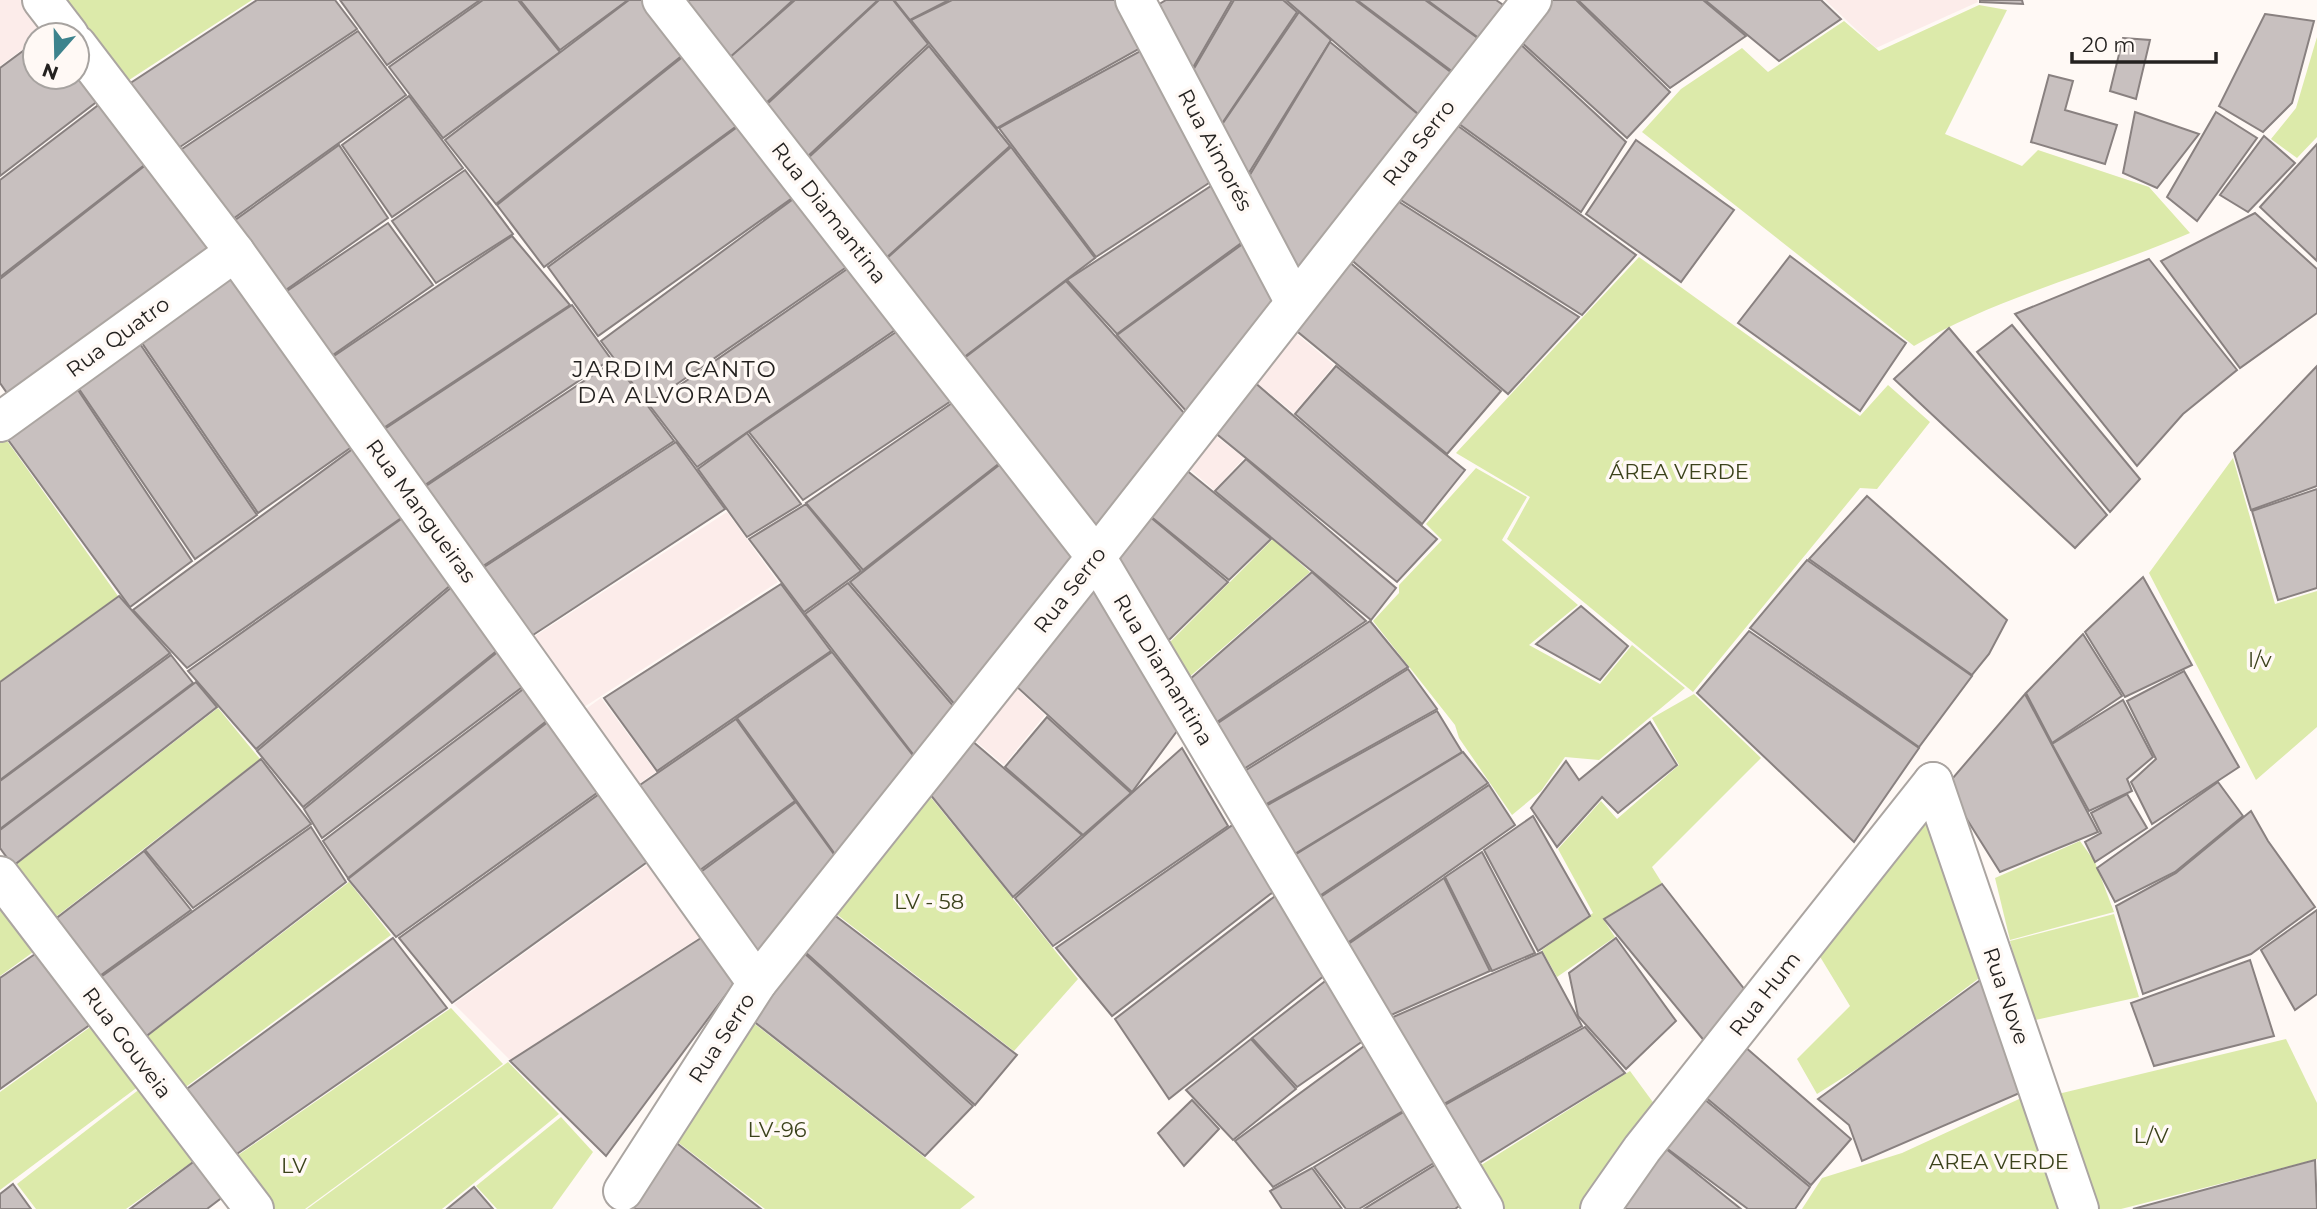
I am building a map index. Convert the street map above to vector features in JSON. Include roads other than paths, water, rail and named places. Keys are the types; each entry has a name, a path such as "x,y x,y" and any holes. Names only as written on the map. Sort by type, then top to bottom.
{"street":[{"path":"42,0 58,21"},
{"name":"Rua Diamantina","path":"662,0 1096,557 1484,1209"},
{"name":"Rua Aimorés","path":"1135,0 1294,301"},
{"name":"Rua Serro","path":"623,1191 757,983 1096,557 1531,0"},
{"name":"Rua Mangueiras","path":"91,63 235,252 757,983"},
{"name":"Rua Quatro","path":"0,422 235,252"},
{"name":"Rua Hum","path":"1600,1209 1642,1149 1933,782"},
{"name":"Rua Nove","path":"1933,782 2079,1209"},
{"name":"Rua Gouveia","path":"0,876 254,1209"}],"district":[{"name":"JARDIM CANTO DA ALVORADA","path":"675,382"}],"park label":[{"name":"ÁREA VERDE","path":"1679,472"},
{"name":"l/v","path":"2260,660"},
{"name":"LV - 58","path":"929,902"},
{"name":"LV-96","path":"777,1130"},
{"name":"L/V","path":"2151,1136"},
{"name":"AREA VERDE","path":"1999,1162"},
{"name":"LV","path":"294,1166"}]}
